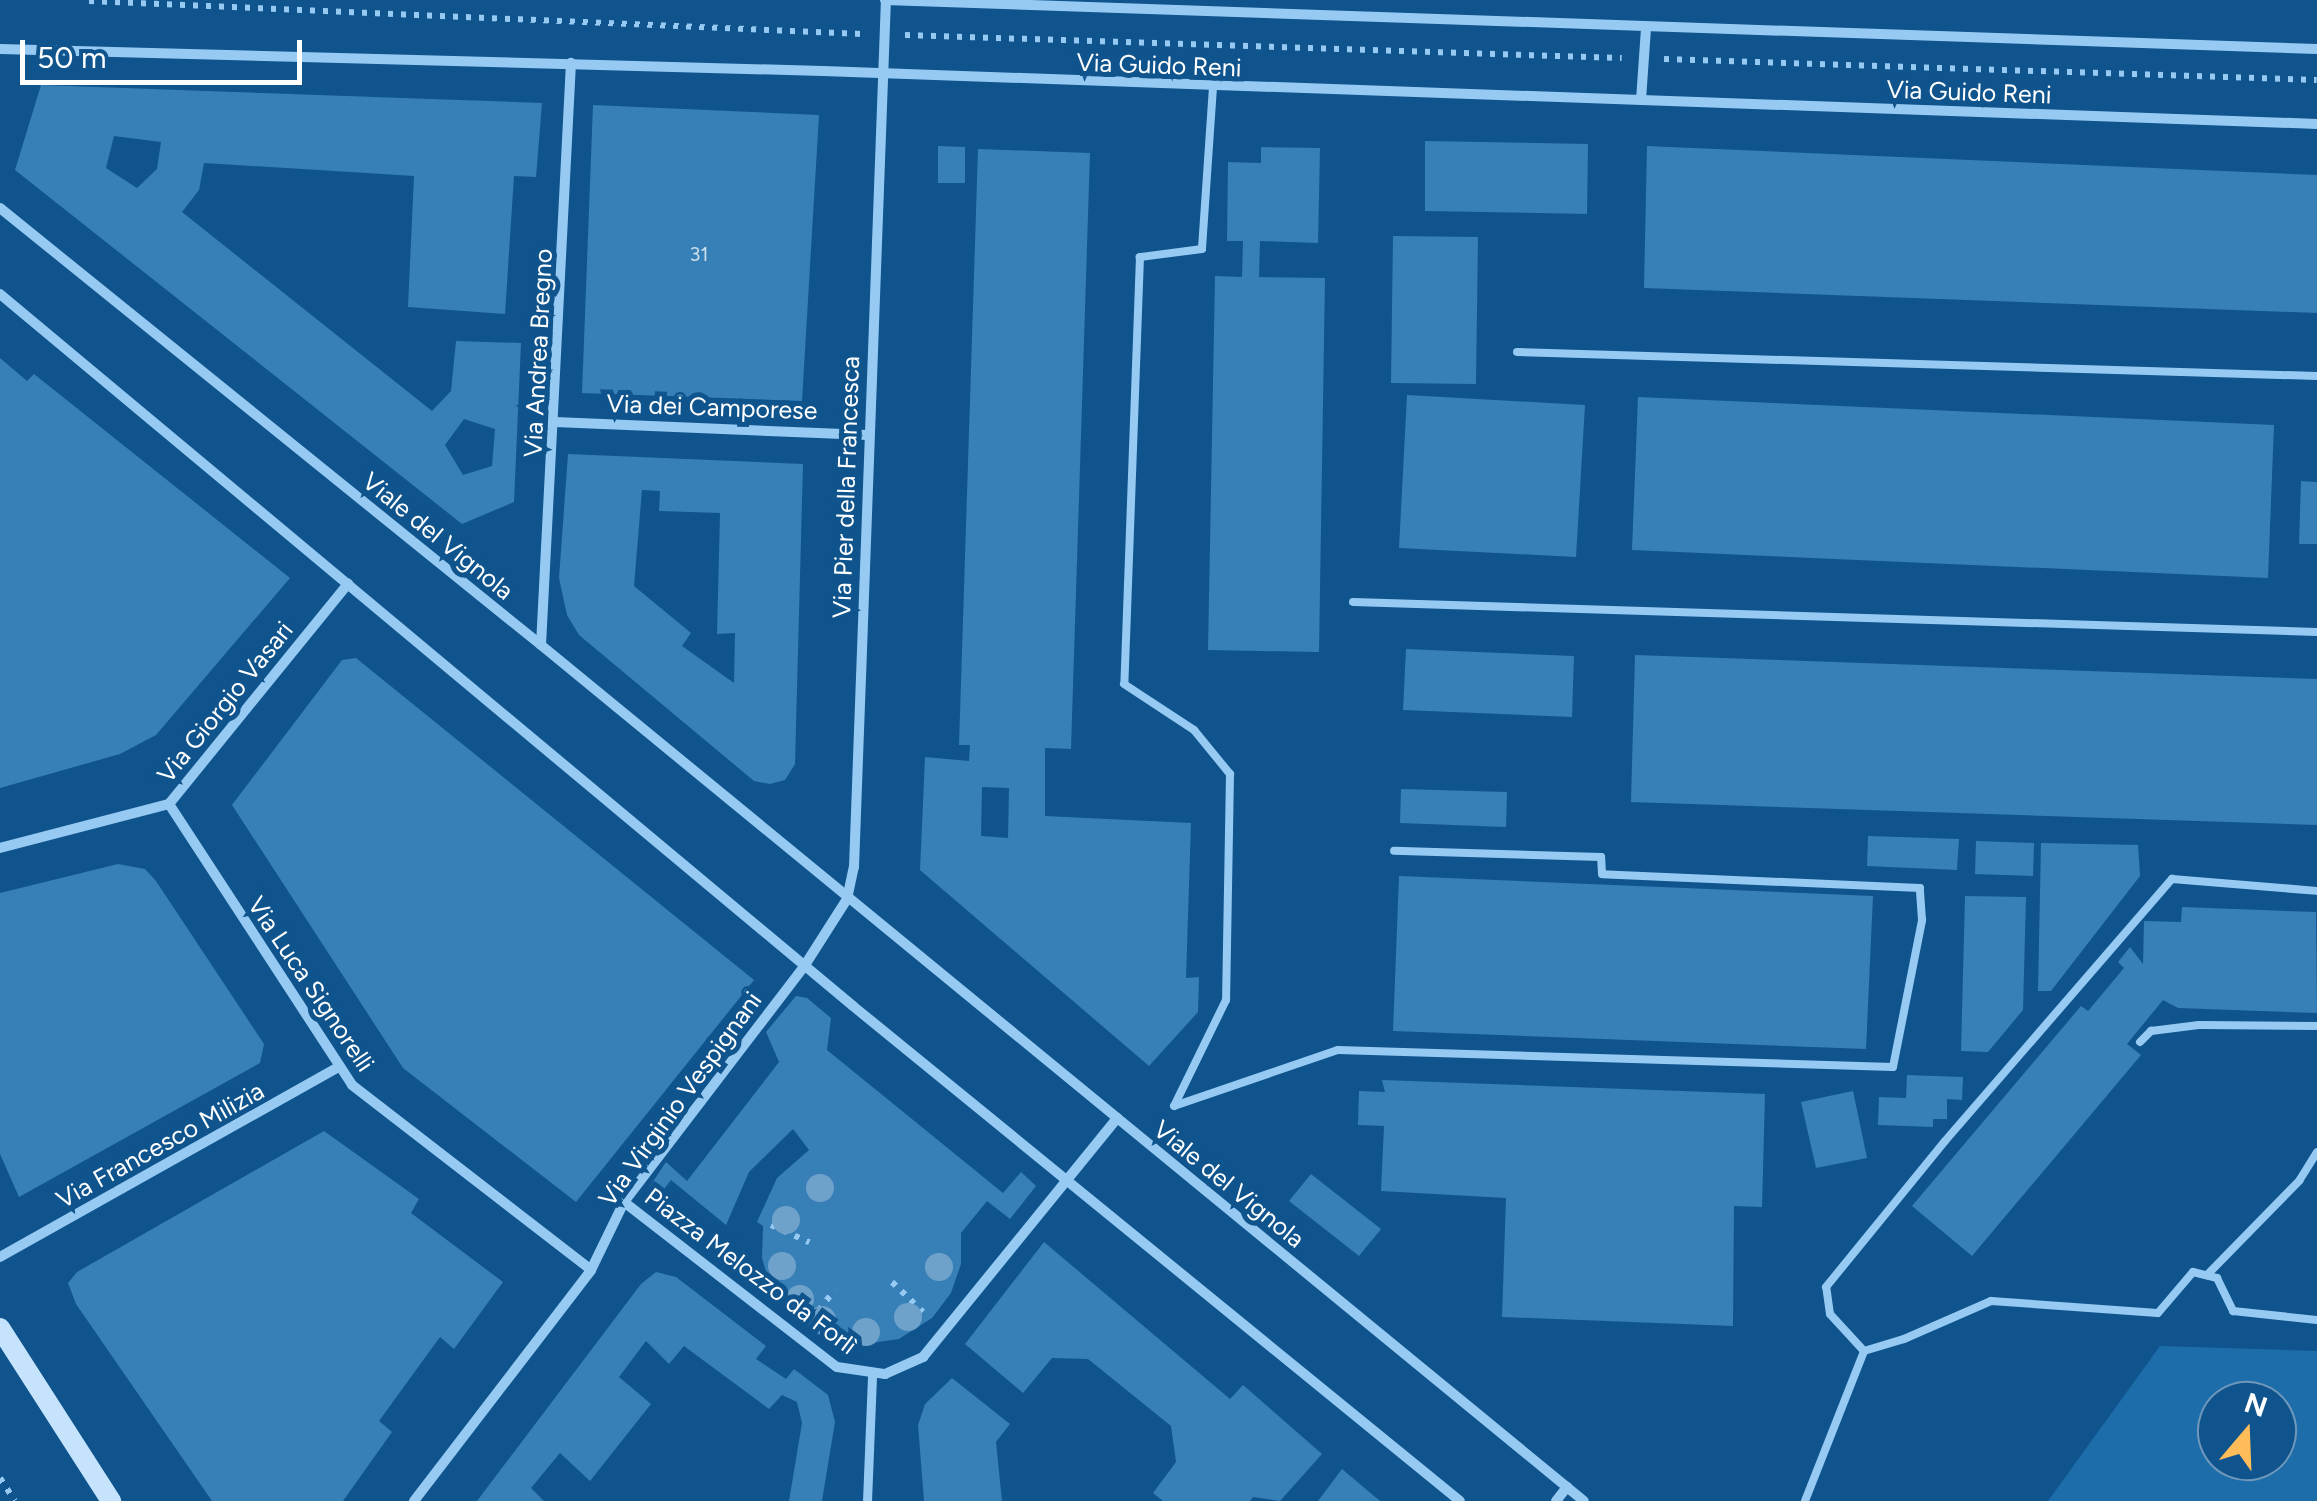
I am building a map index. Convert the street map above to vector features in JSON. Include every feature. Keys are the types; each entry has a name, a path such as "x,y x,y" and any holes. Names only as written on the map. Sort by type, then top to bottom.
{"main road":[{"path":"0,1328 111,1501"}],"street":[{"path":"886,0 2317,48"},
{"name":"Via Pier della Francesca","path":"847,899 854,867 886,0"},
{"path":"1641,100 1646,28"},
{"name":"Via Guido Reni","path":"0,48 571,63 2317,124"},
{"name":"Via Andrea Bregno","path":"542,645 571,63"},
{"name":"Viale del Vignola","path":"0,208 542,645 1584,1501"},
{"path":"0,294 1066,1181 1460,1501"},
{"name":"Via dei Camporese","path":"555,422 868,434"},
{"name":"Via Giorgio Vasari","path":"0,848 169,804 348,584"},
{"name":"Via Luca Signorelli","path":"169,804 339,1067 380,1110 591,1270"},
{"path":"805,965 847,899"},
{"name":"Via Virginio Vespignani","path":"414,1501 591,1270 624,1202 805,965"},
{"name":"Via Francesco Milizia","path":"0,1256 339,1067"},
{"name":"Piazza Melozzo da Forlì","path":"624,1202 838,1367 872,1376 909,1366 923,1357 1117,1118"},
{"path":"867,1501 872,1376"},
{"path":"1556,1501 1567,1488"}],"lane":[{"path":"1214,87 1202,249 1140,256 1124,684 1194,730 1230,774 1226,1000 1174,1106 1338,1050 1893,1067 1922,920 1920,888 1602,874 1601,857 1394,851"},
{"path":"1516,352 2317,376"},
{"path":"1353,602 2317,632"},
{"path":"1864,1350 1830,1314 1826,1287 1957,1126 2172,879 2317,892"},
{"path":"2140,1042 2150,1031 2200,1025 2317,1026"},
{"path":"2207,1276 2299,1181 2317,1152"},
{"path":"1864,1350 1904,1339 1991,1300 2158,1313 2193,1272 2217,1278 2233,1311 2317,1320"},
{"path":"1806,1501 1864,1350"}],"path":[{"path":"89,1 824,33"},
{"path":"771,1226 809,1242"},
{"path":"892,1282 922,1312"},
{"path":"809,1323 834,1290"},
{"path":"0,1478 16,1501"}],"shaded area":[{"path":"2160,1346 2317,1351 2317,1501 2048,1501"}],"building":[{"path":"41,85 542,103 536,177 514,176 505,314 408,307 414,176 204,163 199,190 182,212 432,411 451,391 456,341 521,343 514,502 462,524 15,170","holes":["114,136 161,142 157,169 137,188 106,168","464,419 495,429 492,466 463,475 445,445"]},
{"path":"593,105 819,115 802,401 582,393"},
{"path":"1425,141 1588,144 1587,214 1425,211"},
{"path":"938,146 965,147 965,183 938,183"},
{"path":"1647,146 2317,175 2317,313 1644,288"},
{"path":"1261,147 1320,148 1318,243 1260,241 1259,277 1325,278 1319,652 1208,650 1215,276 1242,277 1243,241 1227,241 1228,162 1261,163"},
{"path":"978,149 1090,153 1071,749 1045,748 1045,816 1191,823 1186,978 1199,977 1198,1012 1149,1066 920,870 925,757 969,761 970,745 959,745","holes":["982,787 1009,788 1008,838 981,836"]},
{"path":"1393,236 1478,237 1476,384 1391,383"},
{"path":"0,358 27,381 34,374 290,578 156,735 120,754 0,788"},
{"path":"1407,395 1585,405 1576,557 1399,548"},
{"path":"1638,397 2274,425 2268,578 1632,550"},
{"path":"568,454 803,464 795,764 785,780 770,784 754,781 579,635 567,615 559,578","holes":["642,490 660,491 659,511 720,513 717,634 735,633 734,683 682,646 691,633 634,586"]},
{"path":"2301,481 2317,482 2317,544 2299,544"},
{"path":"1406,649 1574,656 1572,717 1403,710"},
{"path":"1635,655 2317,679 2317,825 1631,802"},
{"path":"356,658 754,980 576,1202 403,1068 232,805 342,660"},
{"path":"1401,789 1507,792 1506,827 1400,823"},
{"path":"1868,836 1959,839 1957,870 1867,866"},
{"path":"1976,841 2034,843 2033,876 1975,874"},
{"path":"2041,843 2138,845 2140,876 2051,991 2038,991"},
{"path":"118,864 145,869 156,881 264,1044 260,1063 19,1197 0,1154 0,893"},
{"path":"1399,876 1873,896 1866,1049 1393,1031"},
{"path":"1965,896 2026,897 2023,1010 1988,1052 1961,1051"},
{"path":"2182,907 2316,912 2317,1013 2178,1008 2163,1000 2127,1044 2141,1055 1972,1256 1912,1206 2081,1006 2088,1011 2124,968 2118,962 2130,947 2143,964 2144,921 2181,922"},
{"path":"796,996 807,998 831,1018 827,1050 1003,1193 1021,1172 1036,1186 1010,1219 987,1201 961,1233 961,1264 951,1293 932,1318 899,1339 851,1346 828,1340 794,1320 771,1288 762,1258 763,1226 757,1222 777,1178 809,1150 793,1129 749,1172 726,1225 671,1180 654,1202 646,1192 666,1162 687,1181 779,1062 766,1032"},
{"path":"1907,1075 1963,1077 1962,1100 1947,1099 1947,1119 1933,1119 1933,1127 1878,1125 1879,1097 1906,1098"},
{"path":"1382,1080 1765,1094 1762,1207 1734,1206 1733,1326 1502,1317 1506,1198 1381,1191 1384,1126 1358,1125 1359,1091 1385,1092"},
{"path":"1853,1091 1867,1158 1816,1168 1801,1102"},
{"path":"324,1131 419,1199 411,1213 503,1282 454,1349 440,1337 379,1421 392,1432 343,1501 212,1501 76,1304 68,1283 77,1272"},
{"path":"1311,1174 1381,1229 1359,1256 1289,1201"},
{"path":"1044,1242 1230,1399 1243,1385 1322,1454 1280,1501 1253,1497 1250,1501 1163,1501 1153,1493 1176,1462 1171,1426 1088,1359 1052,1358 1023,1393 965,1344"},
{"path":"656,1272 676,1277 766,1346 756,1359 786,1379 794,1369 828,1395 835,1422 822,1501 789,1501 802,1423 797,1402 782,1395 769,1409 684,1346 669,1364 646,1341 619,1377 651,1404 590,1481 560,1453 531,1488 544,1501 477,1501 641,1284"},
{"path":"952,1378 1010,1424 996,1442 1002,1501 924,1501 918,1425 925,1404"},
{"path":"1342,1469 1380,1501 1318,1501"}]}
